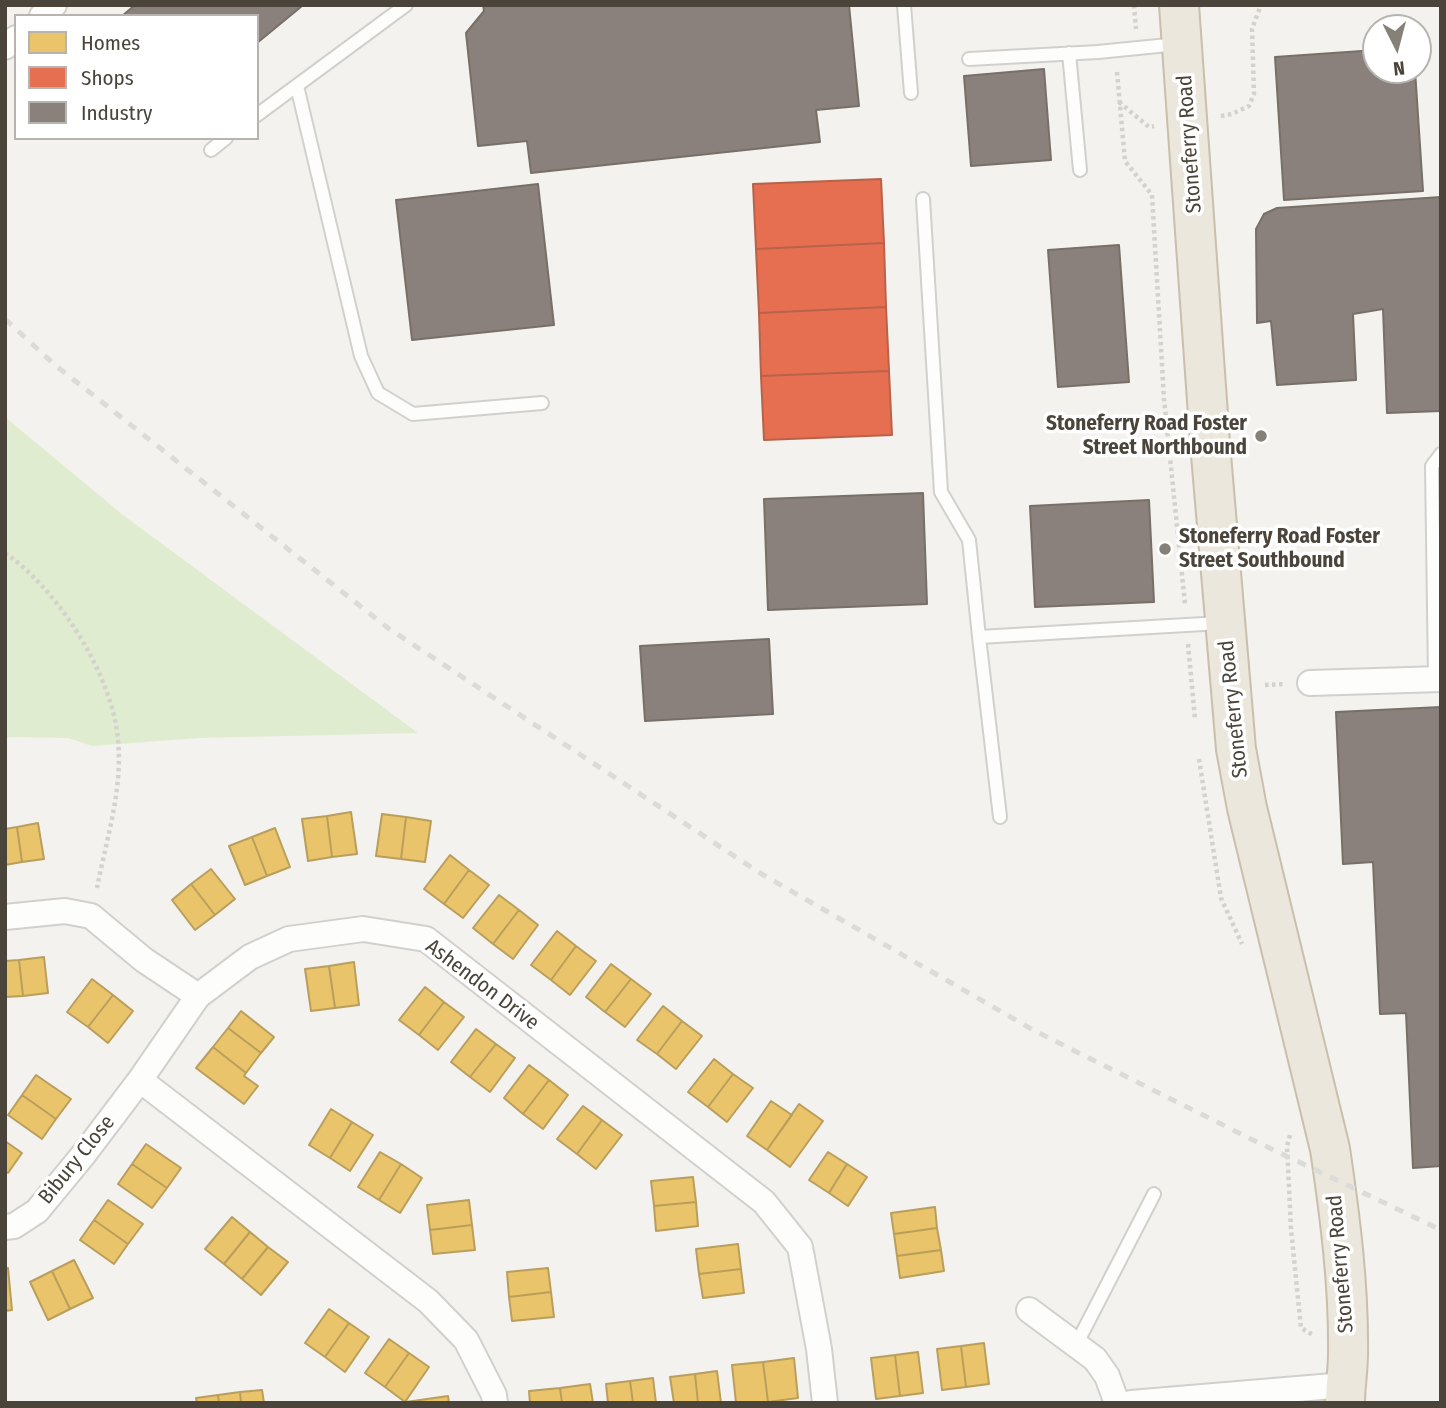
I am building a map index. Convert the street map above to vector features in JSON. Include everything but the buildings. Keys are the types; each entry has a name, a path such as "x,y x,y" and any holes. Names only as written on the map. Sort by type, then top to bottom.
{"highway":[{"name":"Stoneferry Road","path":"1179,5 1236,749 1247,808 1330,1149 1345,1289 1348,1354 1345,1394"}],"street":[{"path":"1310,683 1438,679"},
{"path":"5,917 65,911 91,916 144,960 198,996"},
{"name":"Ashendon Drive","path":"140,1080 198,996 250,957 289,939 363,929 426,939 764,1202 800,1247 819,1349 825,1403"},
{"path":"140,1080 428,1301 466,1340 494,1395 495,1403"},
{"name":"Bibury Close","path":"5,1227 14,1226 37,1211 140,1080"},
{"path":"1029,1310 1095,1359 1107,1376 1117,1403"},
{"path":"1131,1403 1345,1394"}],"lane":[{"path":"259,114 405,5"},
{"path":"904,5 911,93"},
{"path":"968,59 1182,44"},
{"path":"1069,53 1080,170"},
{"path":"297,86 361,356 378,393 413,414 542,403"},
{"path":"211,150 224,140"},
{"path":"923,198 941,492 969,540 1000,817"},
{"path":"1438,679 1432,466 1441,454"},
{"path":"979,637 1225,623"},
{"path":"1076,1345 1154,1194"}],"path":[{"path":"5,553 20,564 65,612 86,647 113,714 118,739 117,781 91,916"},
{"path":"1230,687 1310,683"}],"green space":[{"path":"5,417 123,515 418,733 199,738 92,746 68,738 5,737"}],"railway":[{"path":"5,319 55,365 388,628 760,873 1035,1031 1441,1230"}],"place":[{"name":"Stoneferry Road Foster Street Northbound","path":"1261,436"},
{"name":"Stoneferry Road Foster Street Southbound","path":"1165,549"}]}
